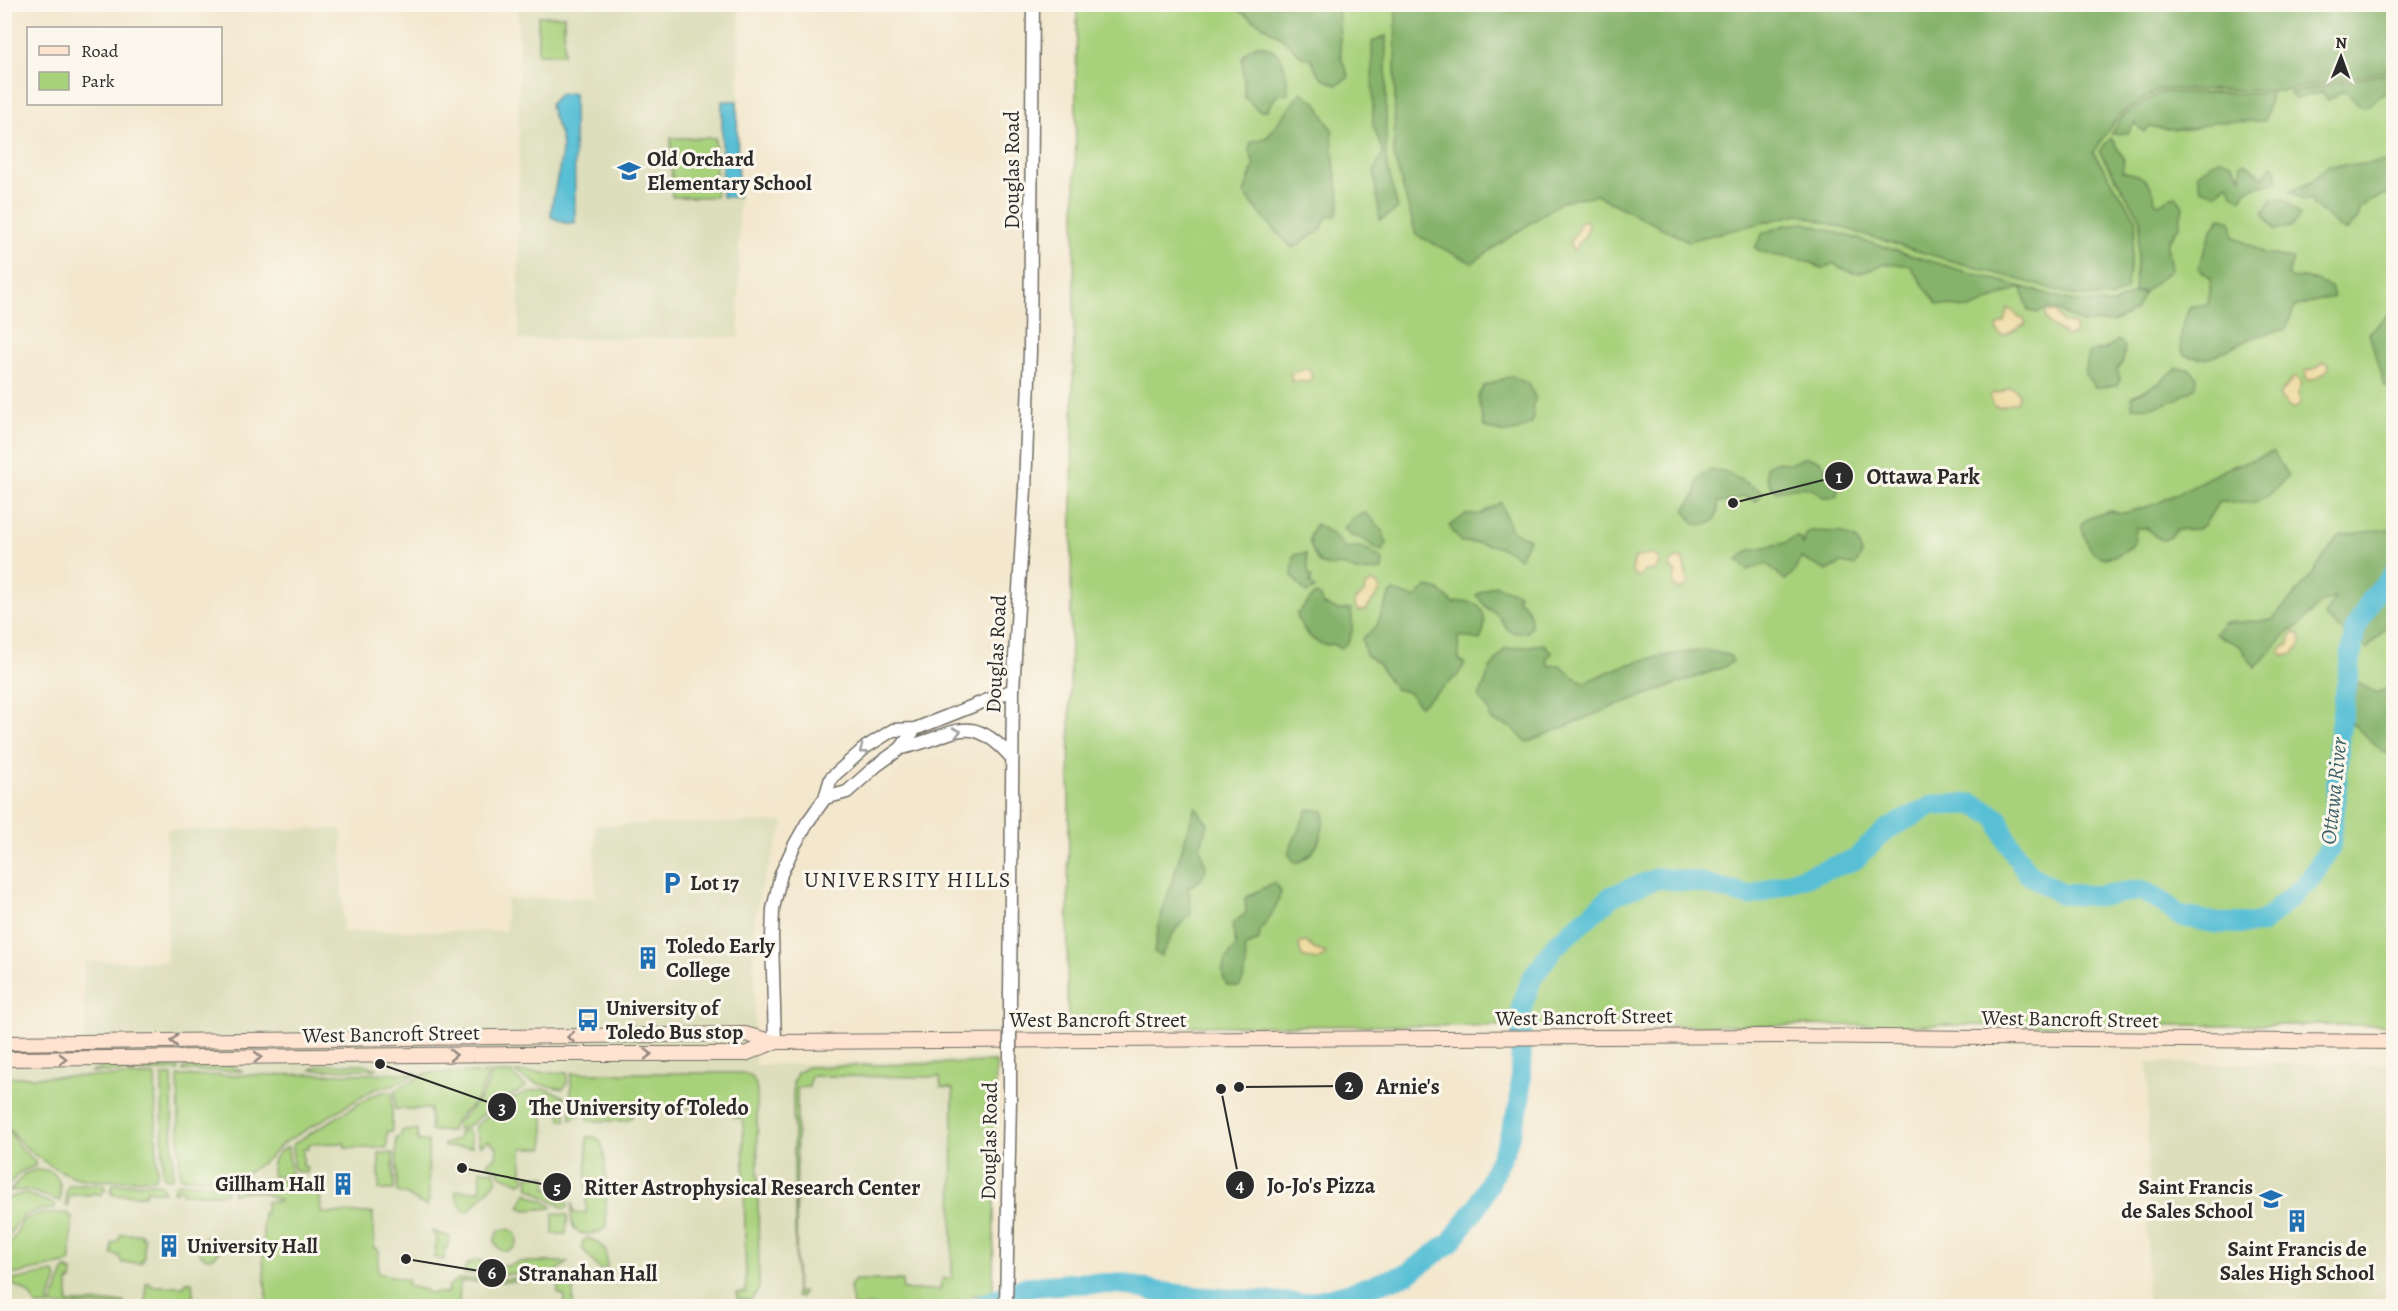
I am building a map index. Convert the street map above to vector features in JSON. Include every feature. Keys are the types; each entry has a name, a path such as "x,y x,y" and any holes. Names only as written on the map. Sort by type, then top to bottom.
{"main road":[{"name":"West Bancroft Street","path":"4,1043 745,1034 775,1042 1776,1036 2394,1042"},
{"name":"West Bancroft Street","path":"4,1059 745,1054 775,1042"}],"street":[{"name":"Douglas Road","path":"1006,1306 1010,1098 1011,757 1030,351 1033,4"},
{"path":"775,1042 773,909 782,874 794,846 825,798 831,778 866,747 893,730 915,729 1013,690"},
{"path":"825,798 847,792 876,766 901,748 915,729"},
{"path":"901,748 958,730 974,729 992,739 1011,757"}],"shaded area":[{"name":"Old Orchard Elementary School","path":"518,5 739,5 739,337 519,340"},
{"path":"785,822 760,891 754,925 755,1065 996,1058 992,1306 5,1306 5,1061 84,1061 84,961 167,961 167,830 342,829 343,931 506,931 506,899 595,897 595,825"},
{"name":"Saint Francis de Sales School","path":"2148,1063 2393,1064 2393,1306 2147,1306"}],"green space":[{"path":"1077,5 2393,5 2393,1025 1069,1026 1067,1001"},
{"path":"1235,5 1338,5 1341,57 1349,77 1337,85 1327,80 1317,72 1311,58 1302,57 1281,37 1235,8"},
{"path":"1396,5 2393,5 2393,69 2284,91 2159,89 2119,115 2093,152 2137,220 2126,290 2111,298 2077,296 1924,253 1798,214 1688,241 1596,195 1563,201 1472,263 1416,235 1394,156"},
{"path":"538,16 564,16 564,54 538,54"},
{"path":"1386,36 1386,160 1398,209 1380,220 1374,172 1383,153 1373,125 1372,42"},
{"path":"1257,45 1273,50 1282,61 1287,76 1288,93 1276,96 1267,110 1259,111 1245,98 1242,58 1248,50"},
{"path":"2393,72 2393,90 2365,107 2358,105 2345,90 2328,100 2322,92 2294,99 2290,93"},
{"path":"1301,92 1316,102 1332,130 1340,202 1336,216 1327,216 1321,230 1292,248 1244,193 1254,165 1249,150 1251,142 1267,137"},
{"path":"2160,92 2271,94 2265,121 2213,122 2192,129 2162,129 2150,126 2144,132 2135,123 2128,133 2111,134 2121,117"},
{"path":"671,138 715,138 716,197 672,197"},
{"path":"2111,138 2124,158 2122,171 2145,179 2152,188 2155,202 2159,204 2176,196 2183,207 2179,226 2167,245 2171,270 2145,291 2134,292 2141,219 2099,151"},
{"path":"2220,159 2232,163 2241,178 2241,164 2246,163 2263,177 2272,165 2276,169 2278,181 2246,190 2241,199 2232,193 2228,183 2216,194 2201,189 2197,174"},
{"path":"2393,161 2393,196 2390,193 2386,194 2358,211 2359,217 2346,231 2313,206 2311,198 2303,201 2290,191 2310,183 2329,165"},
{"path":"2273,199 2285,199 2300,216 2290,227 2275,230 2263,212"},
{"path":"2220,217 2231,221 2233,236 2264,253 2293,259 2288,275 2293,279 2305,277 2331,287 2334,297 2295,306 2286,329 2250,339 2216,356 2203,358 2184,355 2181,344 2182,331 2190,306 2208,305 2211,278 2198,268 2212,230"},
{"path":"1805,223 1960,270 2077,302 2113,304 2134,293 2144,293 2136,310 2113,322 2082,323 2048,308 2038,313 2028,311 2022,287 1970,309 1937,304 1910,266 1889,263 1856,273 1833,263 1823,269 1806,261 1772,255 1755,248 1763,233 1785,225"},
{"path":"2389,314 2393,316 2393,390 2384,386 2369,333"},
{"path":"2119,340 2125,347 2123,361 2117,369 2120,379 2117,386 2095,387 2085,374 2089,353 2105,349"},
{"path":"2177,368 2190,369 2197,377 2196,387 2158,406 2132,407 2132,396 2159,383"},
{"path":"1511,376 1529,384 1535,397 1532,423 1514,432 1484,427 1478,396 1484,386"},
{"path":"2273,452 2288,476 2265,498 2251,503 2219,501 2205,524 2198,529 2176,530 2164,540 2146,528 2136,528 2135,539 2130,548 2109,557 2096,555 2085,539 2081,524 2089,518 2110,511 2124,513 2156,504 2226,469"},
{"path":"1806,457 1821,461 1834,478 1838,486 1836,497 1823,497 1813,490 1801,487 1776,491 1771,486 1766,476 1767,465 1778,461 1789,464"},
{"path":"1709,470 1724,471 1763,492 1757,501 1743,496 1728,502 1718,502 1714,521 1706,525 1694,524 1685,510 1696,494 1698,479"},
{"path":"1501,502 1511,530 1529,539 1520,558 1506,550 1492,546 1461,542 1449,526 1465,515 1481,514"},
{"path":"1366,513 1382,530 1387,545 1381,551 1351,536 1344,528 1353,518"},
{"path":"1316,524 1346,549 1361,547 1374,553 1383,560 1382,570 1358,572 1343,565 1329,566 1319,563 1310,543"},
{"path":"2393,528 2393,615 2391,621 2367,649 2325,617 2335,597 2319,604 2301,624 2288,632 2255,668 2240,646 2215,634 2223,623 2272,620 2310,577 2338,536"},
{"path":"1810,531 1840,532 1857,540 1862,554 1855,566 1842,563 1827,571 1801,558 1794,572 1785,580 1767,564 1747,570 1737,560 1750,550 1785,543 1795,537 1801,538 1803,546 1806,534"},
{"path":"1306,553 1309,575 1312,578 1310,582 1315,589 1306,593 1292,576 1294,555"},
{"path":"1494,585 1519,594 1517,599 1524,604 1530,614 1531,627 1527,632 1515,633 1508,630 1497,614 1487,608 1476,595"},
{"path":"1427,587 1439,590 1453,603 1471,602 1477,605 1484,616 1484,623 1480,640 1458,636 1459,660 1465,664 1457,676 1420,706 1408,692 1395,689 1378,664 1366,655 1362,639 1376,627 1389,596 1394,591 1415,598"},
{"path":"1315,594 1319,595 1324,605 1338,610 1351,609 1352,632 1344,646 1339,648 1332,644 1320,643 1301,625 1297,614"},
{"path":"1544,644 1552,653 1546,659 1549,666 1560,665 1574,677 1586,682 1617,668 1651,658 1704,650 1729,655 1733,661 1724,667 1617,705 1528,742 1511,727 1491,721 1489,710 1479,698 1490,669 1505,649"},
{"path":"2359,682 2375,693 2393,687 2393,755 2384,752 2346,718 2345,696"},
{"path":"1195,807 1208,824 1200,847 1206,868 1201,880 1188,887 1191,914 1176,929 1161,956 1154,952 1160,920"},
{"path":"1308,809 1324,811 1323,827 1314,849 1303,860 1295,863 1288,853"},
{"path":"1275,882 1281,892 1275,909 1260,931 1259,940 1245,947 1244,978 1239,987 1227,985 1223,974 1224,964 1236,946 1232,924 1246,913 1245,898"},
{"path":"996,1062 993,1290 982,1295 972,1295 970,1299 941,1304 912,1307 853,1306 850,1286 855,1280 902,1280 903,1290 940,1290 942,1279 952,1278 953,1089 941,1087 940,1077 811,1076 809,1087 797,1088 796,1293 803,1292 801,1297 796,1297 793,1083 797,1073 807,1067"},
{"path":"363,1064 378,1069 310,1070 320,1065"},
{"path":"231,1066 243,1071 183,1071 184,1067"},
{"path":"103,1067 178,1067 179,1071 90,1072"},
{"path":"515,1072 567,1073 567,1084 563,1089 538,1084 526,1080"},
{"path":"418,1073 392,1086 375,1089 282,1144 270,1157 240,1178 180,1177 178,1076"},
{"path":"427,1073 476,1073 481,1076 482,1073 489,1073 477,1099 459,1117 452,1131 431,1131 430,1109 395,1109 395,1090"},
{"path":"492,1073 511,1073 526,1087 499,1102 471,1124 457,1130 457,1122 479,1100"},
{"path":"571,1073 741,1073 753,1079 757,1095 759,1286 751,1300 737,1299 737,1293 746,1292 743,1118 734,1118 733,1107 633,1107 632,1117 626,1121 588,1121 588,1108 571,1120"},
{"path":"155,1076 157,1176 154,1179 92,1180 61,1171 36,1156 25,1146 8,1126 4,1115 5,1077"},
{"path":"162,1076 172,1076 173,1176 169,1179 163,1174"},
{"path":"545,1089 565,1098 566,1120 561,1120 560,1110 544,1110 544,1148 522,1148 522,1175 525,1176 525,1181 520,1183 502,1176 497,1169 488,1165 488,1162 496,1157 497,1147 488,1141 480,1146 475,1127 516,1097"},
{"path":"392,1092 392,1132 387,1132 387,1148 345,1148 344,1143 309,1144 308,1149 303,1149 303,1166 307,1167 307,1173 296,1171 293,1166 293,1144 373,1095"},
{"path":"5,1125 20,1148 35,1161 35,1166 20,1172 5,1189"},
{"path":"466,1129 470,1133 472,1147 444,1147 444,1144 458,1139 460,1132"},
{"path":"417,1130 418,1141 428,1141 429,1201 427,1207 397,1192 396,1139 400,1137 402,1131"},
{"path":"587,1137 597,1138 603,1147 606,1195 606,1227 588,1234 578,1232 572,1223 572,1202 574,1213 586,1213"},
{"path":"288,1147 291,1175 273,1177 274,1159"},
{"path":"379,1153 393,1153 394,1190 379,1190"},
{"path":"35,1170 49,1171 57,1177 60,1201 27,1190 10,1191 24,1174"},
{"path":"480,1170 494,1171 497,1180 470,1210 464,1211 456,1197 456,1191 480,1191"},
{"path":"528,1176 546,1176 546,1188 558,1188 558,1201 568,1202 568,1207 565,1209 529,1188"},
{"path":"272,1181 271,1189 277,1189 275,1181 296,1181 303,1184 308,1192 320,1192 321,1213 373,1213 374,1249 378,1249 378,1273 408,1280 407,1286 425,1290 428,1293 447,1293 448,1287 458,1279 550,1278 553,1281 460,1282 459,1306 146,1306 146,1283 151,1283 152,1286 184,1286 186,1282 192,1282 194,1303 267,1301 263,1260 263,1213 266,1213 266,1202 281,1201 259,1192 233,1194 231,1182"},
{"path":"156,1183 161,1185 164,1192 147,1190 145,1195 112,1195 110,1192 113,1184"},
{"path":"180,1183 225,1183 226,1192 222,1194 183,1194 181,1188 173,1192 174,1186"},
{"path":"103,1184 106,1190 102,1192 102,1195 92,1193 90,1195 69,1195 68,1207 66,1206 68,1186"},
{"path":"24,1193 54,1204 54,1209 35,1211 23,1217 5,1244 5,1199"},
{"path":"526,1193 551,1205 552,1208 527,1210 519,1207"},
{"path":"68,1213 72,1216 71,1260 69,1263 5,1276 5,1254 23,1220 38,1214"},
{"path":"553,1214 568,1215 566,1234 553,1234"},
{"path":"506,1229 514,1232 517,1240 514,1248 506,1251 498,1248 495,1240 498,1232"},
{"path":"432,1231 450,1237 447,1248 445,1248 444,1260 434,1258 437,1239"},
{"path":"121,1234 141,1234 141,1237 144,1237 144,1260 141,1260 141,1263 122,1263 119,1256 112,1254 112,1243 118,1241"},
{"path":"209,1236 217,1239 220,1247 217,1255 209,1258 201,1255 198,1247 201,1239"},
{"path":"588,1238 597,1242 606,1251 607,1269 599,1269 582,1248 583,1241"},
{"path":"477,1260 483,1262 492,1273 464,1274 466,1265"},
{"path":"519,1262 568,1262 554,1273 498,1274 489,1263 508,1266"},
{"path":"65,1269 72,1272 72,1281 68,1281 68,1303 124,1302 124,1306 36,1306 25,1291 7,1284 7,1281 54,1272 57,1278 48,1303 52,1303"},
{"path":"558,1280 573,1287 573,1306 559,1306 564,1304 564,1296 558,1293"}],"sand":[{"path":"1587,221 1589,227 1583,239 1578,243 1577,249 1573,251 1569,243 1580,222"},
{"path":"2008,309 2014,311 2019,318 2023,318 2026,324 2004,336 2000,335 1997,329 1998,325 2005,322"},
{"path":"2047,311 2056,312 2063,322 2073,324 2076,330 2074,334 2067,336 2049,324 2045,316"},
{"path":"2323,362 2329,364 2328,370 2313,380 2307,380 2305,371 2316,368"},
{"path":"1309,368 1312,376 1309,382 1291,381 1291,373"},
{"path":"2293,378 2297,378 2302,383 2298,394 2301,403 2296,408 2291,408 2279,396"},
{"path":"2010,387 2019,395 2017,402 1999,407 1994,406 1990,396"},
{"path":"1651,553 1660,560 1656,570 1645,571 1640,577 1634,575 1632,570 1635,557"},
{"path":"1676,558 1683,559 1688,584 1681,590 1674,587 1673,581 1676,573 1669,566"},
{"path":"1372,582 1378,584 1380,591 1366,610 1359,611 1355,606 1355,600"},
{"path":"2293,632 2300,635 2301,644 2291,655 2282,655 2280,649 2289,645"},
{"path":"1306,942 1314,949 1326,953 1317,960 1302,957 1299,946 1300,943"}],"water":[{"path":"574,93 575,223 565,223 551,217 562,146 550,104 559,94"},
{"path":"722,101 737,101 738,197 722,197"}],"waterway":[{"name":"Ottawa River","path":"981,1306 1026,1287 1078,1283 1122,1284 1158,1292 1200,1297 1305,1304 1353,1292 1407,1274 1450,1243 1479,1204 1506,1146 1520,1103 1522,1005 1532,978 1554,947 1612,896 1658,878 1702,883 1749,896 1854,860 1887,829 1934,805 1973,804 1997,817 2006,839 2027,873 2061,894 2099,896 2141,890 2161,901 2180,916 2216,923 2261,924 2309,881 2330,848 2336,800 2339,736 2355,629 2373,597 2394,574"}],"place":[{"name":"Old Orchard Elementary School","path":"629,171"},
{"name":"Ottawa Park","path":"1733,503"},
{"name":"Lot 17","path":"672,883"},
{"name":"Toledo Early College","path":"648,958"},
{"name":"University of Toledo Bus stop","path":"588,1020"},
{"name":"The University of Toledo","path":"380,1064"},
{"name":"Arnie's","path":"1239,1087"},
{"name":"Jo-Jo's Pizza","path":"1221,1089"},
{"name":"Ritter Astrophysical Research Center","path":"462,1168"},
{"name":"Gillham Hall","path":"343,1184"},
{"name":"Saint Francis de Sales School","path":"2271,1199"},
{"name":"Saint Francis de Sales High School","path":"2297,1221"},
{"name":"University Hall","path":"169,1246"},
{"name":"Stranahan Hall","path":"406,1259"}],"district":[{"name":"UNIVERSITY HILLS","path":"908,879"}]}
